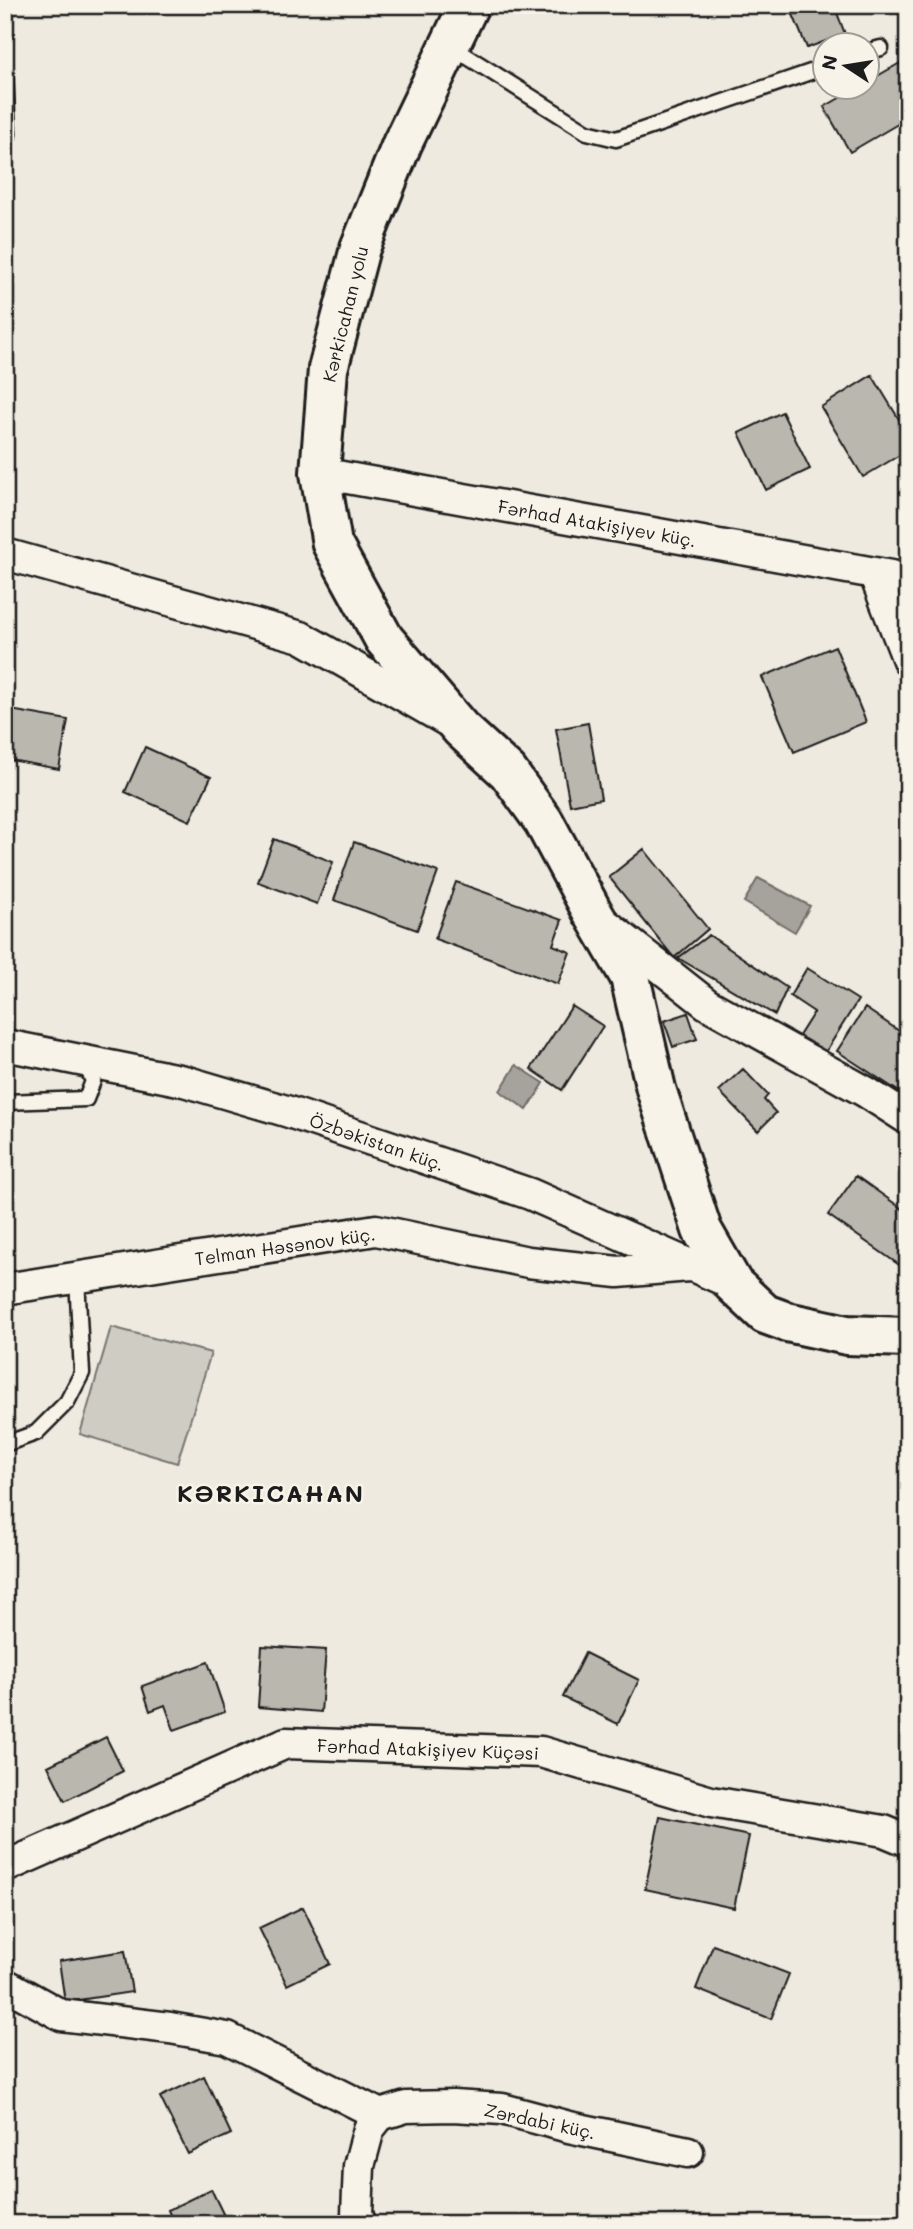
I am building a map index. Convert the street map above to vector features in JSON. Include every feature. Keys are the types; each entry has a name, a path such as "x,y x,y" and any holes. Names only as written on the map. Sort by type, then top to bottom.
{"street":[{"name":"Kərkicahan yolu","path":"469,5 402,144 360,248 328,369 320,473 332,544 384,639 461,729 508,772 544,822 630,977 656,1089 702,1230 733,1284 765,1314 787,1322 847,1335 908,1338"},
{"name":"Fərhad Atakişiyev küç.","path":"320,473 908,579"},
{"path":"5,554 301,637 461,729"},
{"path":"874,573 908,660"},
{"path":"594,915 707,1004 907,1116"},
{"name":"Özbəkistan küç.","path":"5,1045 184,1081 286,1111 530,1194 733,1284"},
{"name":"Telman Həsənov küç.","path":"5,1289 376,1230 528,1262 618,1272 689,1266"},
{"name":"Fərhad Atakişiyev Küçəsi","path":"5,1867 286,1743 541,1752 710,1802 884,1831 908,1841"},
{"path":"5,1984 61,2015 227,2038 380,2115 369,2129 359,2166 357,2214 361,2224"},
{"name":"Zərdabi küç.","path":"380,2115 406,2108 453,2106 502,2109 569,2127 688,2152"}],"lane":[{"path":"451,46 587,132 616,139 811,72"},
{"path":"5,73 8,134 5,149"},
{"path":"5,1102 86,1099 93,1081 84,1059"},
{"path":"5,1444 36,1433 67,1402 82,1373 77,1278"}],"shaded area":[{"path":"758,878 810,906 795,932 744,902"},
{"path":"516,1065 544,1083 527,1110 500,1091"},
{"path":"111,1327 211,1353 177,1463 80,1434"}],"building":[{"path":"789,5 834,5 844,32 811,32 811,47 807,48"},
{"path":"900,63 908,76 908,118 850,152 824,107 833,102 881,102 881,74"},
{"path":"872,375 908,434 908,450 863,477 821,407"},
{"path":"782,412 810,469 766,490 739,433"},
{"path":"835,646 866,722 794,752 762,677"},
{"path":"5,709 68,720 59,769 5,759"},
{"path":"588,723 601,799 570,805 556,729"},
{"path":"145,747 211,777 190,821 125,792"},
{"path":"274,839 333,862 317,904 258,882"},
{"path":"354,842 438,872 417,930 334,900"},
{"path":"644,849 708,929 674,958 609,877"},
{"path":"456,882 562,920 553,945 570,952 558,984 435,939"},
{"path":"709,935 787,988 775,1015 678,958"},
{"path":"807,968 858,1000 823,1056 797,1039 814,1012 790,996"},
{"path":"572,1006 603,1026 562,1090 531,1069"},
{"path":"865,1008 908,1037 908,1083 901,1093 837,1051"},
{"path":"688,1013 697,1039 673,1047 664,1021"},
{"path":"743,1069 768,1095 764,1100 776,1113 758,1131 719,1091"},
{"path":"856,1176 908,1213 908,1266 905,1269 828,1215"},
{"path":"262,1646 326,1650 321,1712 258,1707"},
{"path":"585,1653 639,1680 618,1724 563,1697"},
{"path":"208,1662 225,1712 174,1730 165,1705 150,1711 142,1686"},
{"path":"106,1737 123,1771 65,1801 48,1766"},
{"path":"660,1817 749,1836 734,1908 645,1889"},
{"path":"303,1907 330,1964 287,1985 259,1928"},
{"path":"713,1945 789,1974 771,2019 696,1989"},
{"path":"125,1951 132,1992 65,2002 59,1961"},
{"path":"204,2076 231,2134 188,2154 160,2097"},
{"path":"211,2189 228,2224 174,2224 168,2210"}],"district":[{"name":"KƏRKICAHAN","path":"271,1492"}]}
